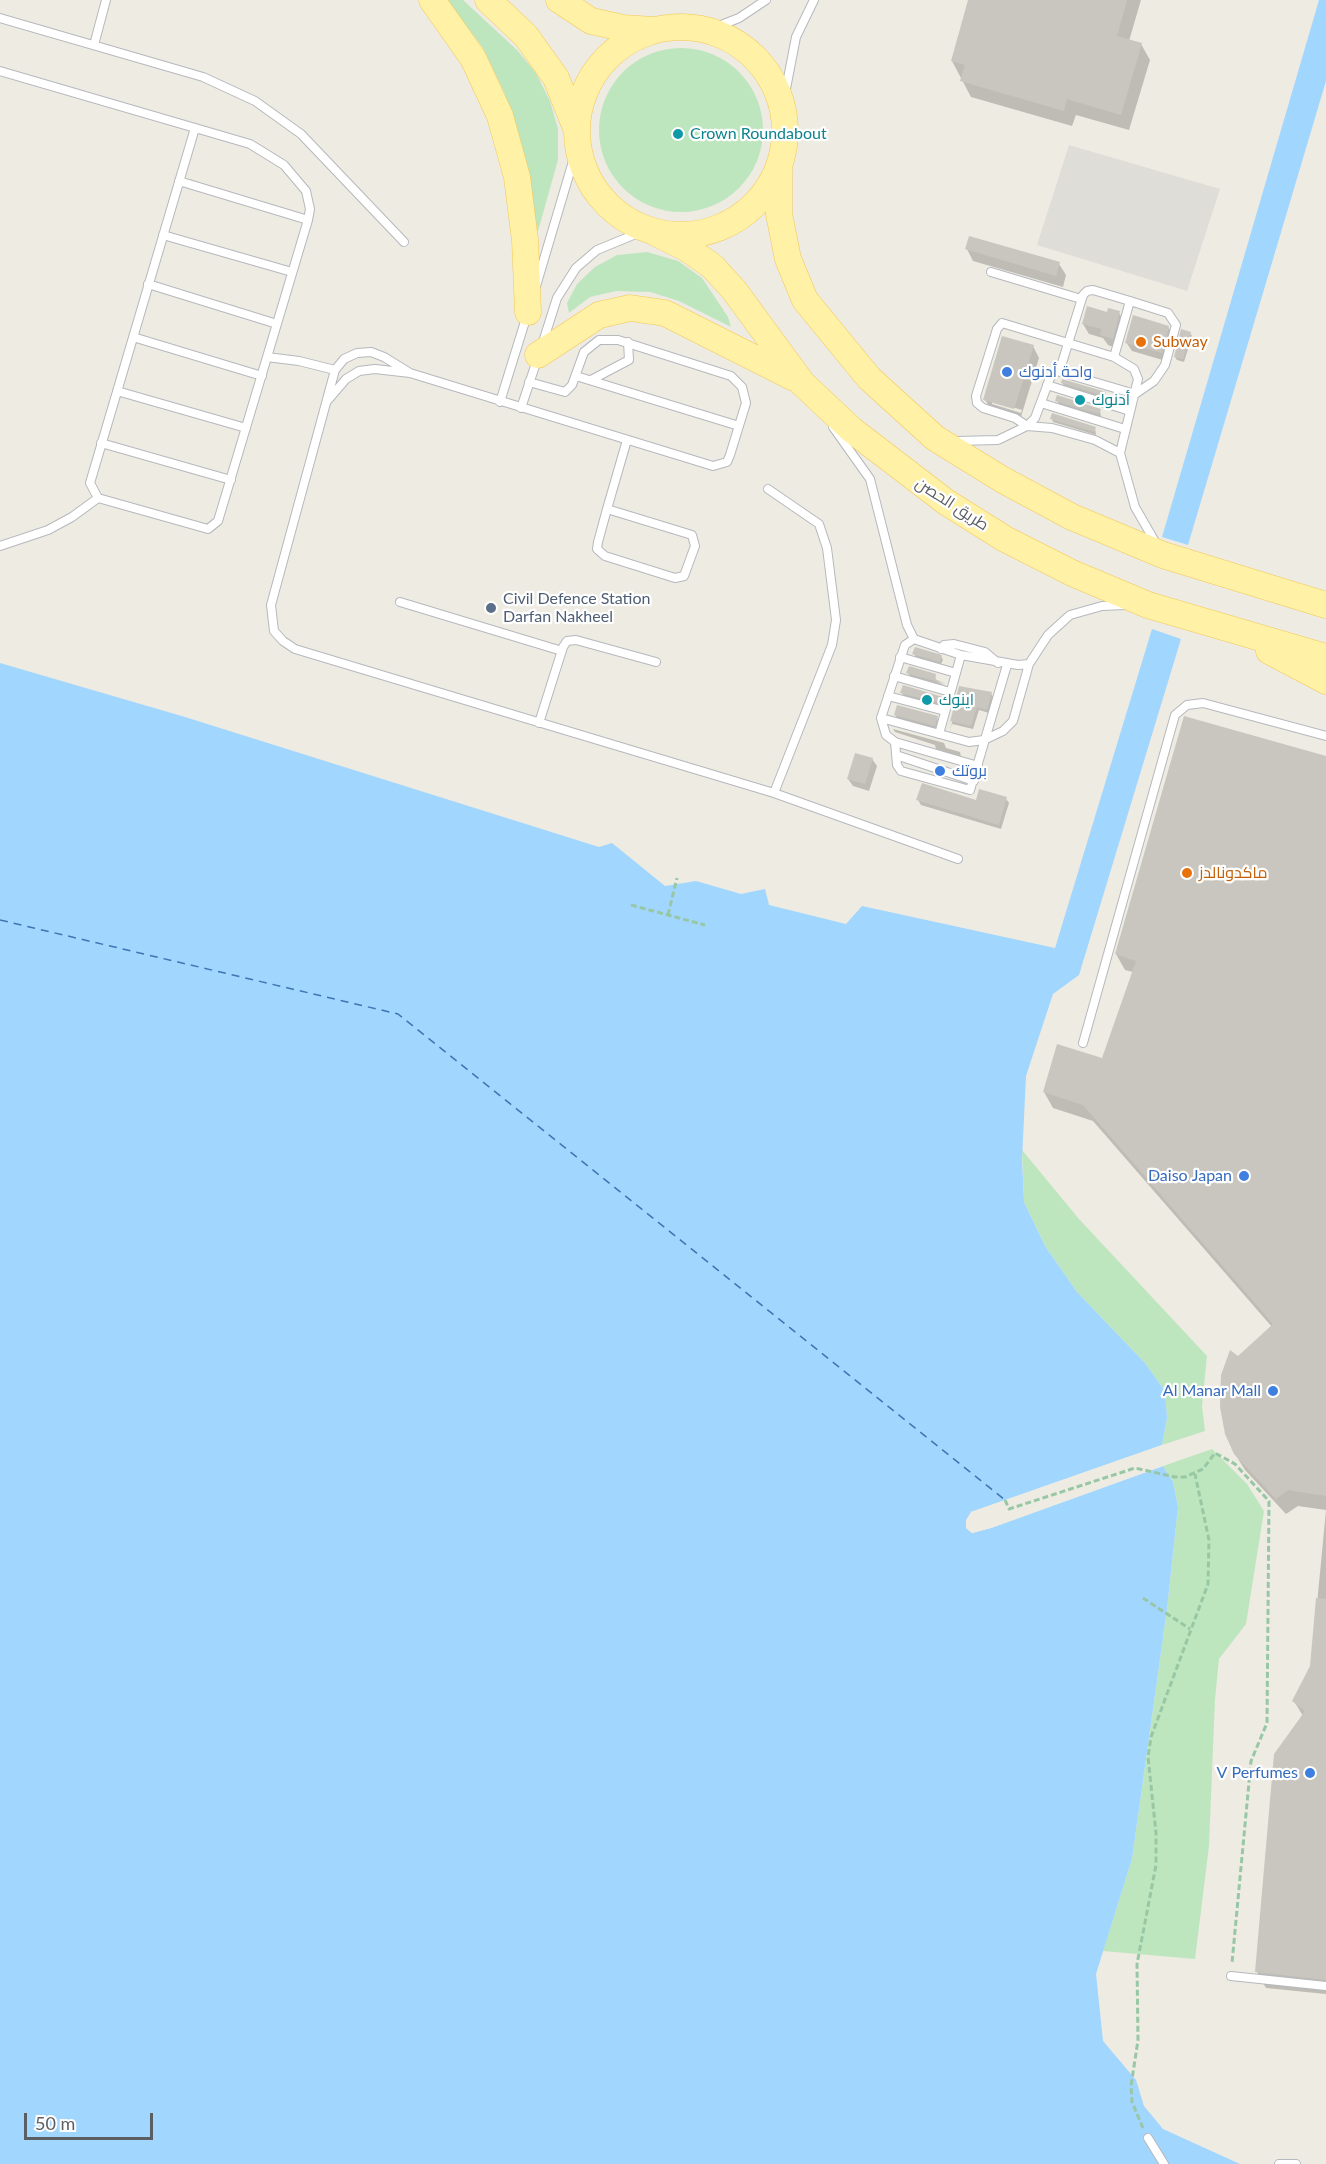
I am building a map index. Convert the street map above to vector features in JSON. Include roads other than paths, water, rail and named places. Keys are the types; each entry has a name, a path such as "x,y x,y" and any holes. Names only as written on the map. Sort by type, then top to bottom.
{"main road":[{"path":"432,0 473,58 500,116 517,177 525,240 528,312"},
{"path":"488,0 526,36 556,78 577,138 586,175 599,197 618,215 652,231 672,236 706,233 737,221 762,199 780,170"},
{"path":"559,0 591,21 623,28 711,29 744,48 769,72 783,104 787,137 780,170 779,214 788,259 805,300 869,378 935,438 1003,480 1072,517 1163,555 1326,605"},
{"path":"577,138 583,94 600,66 625,43 656,30"},
{"name":"طريق الحصن","path":"652,231 712,266 734,290 802,383 852,430 946,502 1005,539 1072,573 1148,605 1326,657"},
{"path":"538,355 599,315 630,308 665,313 675,317 802,383"},
{"path":"1243,634 1281,658 1326,681"}],"lane":[{"path":"94,45 106,0"},
{"path":"711,29 739,18 766,0"},
{"path":"783,104 796,37 814,0"},
{"path":"0,18 203,77 255,101 301,134 404,242"},
{"path":"0,71 250,144 284,165 306,191 310,209 308,220 218,521 208,529 98,498 90,483 195,128"},
{"path":"500,402 577,138"},
{"path":"179,182 308,220"},
{"path":"521,408 557,298 576,268 597,250 652,231"},
{"path":"163,236 292,272"},
{"path":"991,272 1081,299"},
{"path":"148,284 277,324"},
{"path":"935,438 967,443 998,440 1027,426 1035,418 1047,385 1057,371 1081,299 1087,291 1093,290 1130,301 1168,313 1174,318 1176,325 1165,364 1154,381 1135,394"},
{"path":"1114,357 1130,301"},
{"path":"1120,453 1095,440 1052,428 1027,426 1015,418 983,408 977,403 976,396 997,329 1002,323 1114,357 1134,369 1138,379 1120,453 1135,507 1163,555"},
{"path":"133,337 262,376"},
{"path":"327,403 346,379 360,371 375,369 410,373 706,465 721,465 730,455 744,411 745,395 742,387 731,376 628,342 609,339 591,345 580,360 569,390 565,392 529,382"},
{"path":"591,380 625,363 630,355 628,342"},
{"path":"410,373 371,352 357,353 344,359 335,370 271,605 273,631 295,649 774,794 958,859"},
{"path":"267,357 300,361 335,370"},
{"path":"1057,371 1135,394"},
{"path":"576,376 740,426"},
{"path":"802,383 870,479 907,625 914,639 961,655 1002,664 1029,664"},
{"path":"1047,385 1130,411"},
{"path":"117,391 246,428"},
{"path":"1041,403 1125,429"},
{"path":"607,509 692,535 695,546 684,576 675,578 601,555 597,545 607,509 627,440"},
{"path":"101,443 231,480"},
{"path":"768,489 819,524 824,535 836,620 832,645 774,794"},
{"path":"0,546 48,530 72,517 98,498"},
{"path":"400,602 562,651"},
{"path":"880,718 969,742 984,740 1003,731 1013,721 1029,664 1048,634 1070,615 1102,606 1148,605"},
{"path":"914,639 905,645 880,718 886,735 895,742 978,766"},
{"path":"540,723 562,651 565,644 572,640 656,662"},
{"path":"941,649 944,645 954,644 986,652 1002,664"},
{"path":"939,734 961,655"},
{"path":"900,657 956,673"},
{"path":"895,742 897,765 908,774 965,791 970,790 978,766 1002,664"},
{"path":"894,676 950,692"},
{"path":"888,696 945,711"},
{"path":"1083,1043 1175,715 1186,705 1203,702 1326,736"},
{"path":"1231,1976 1326,1986"},
{"path":"1148,2138 1164,2164"},
{"path":"1279,2164 1296,2164"}],"water":[{"path":"1319,0 1326,0 1326,81 1188,545 1162,537"},
{"path":"1152,629 1181,639 1079,975 1053,994 1026,1076 1022,1159 1024,1202 1045,1246 1077,1292 1145,1363 1165,1391 1167,1418 1162,1445 971,1512 966,1528 972,1533 991,1528 1163,1466 1173,1482 1178,1507 1167,1609 1132,1859 1096,1974 1103,2041 1136,2080 1144,2106 1163,2129 1240,2164 0,2164 0,663 185,717 599,847 612,843 665,886 696,881 741,894 765,889 769,905 846,924 862,906 1055,948"}],"place":[{"name":"Crown Roundabout","path":"678,134"},
{"name":"Subway","path":"1141,342"},
{"name":"واحة أدنوك","path":"1007,372"},
{"name":"أدنوك","path":"1080,400"},
{"name":"Civil Defence Station Darfan Nakheel","path":"491,608"},
{"name":"اينوك","path":"927,700"},
{"name":"بروتك","path":"940,771"},
{"name":"ماكدونالدز","path":"1187,873"},
{"name":"Daiso Japan","path":"1244,1176"},
{"name":"Al Manar Mall","path":"1273,1391"},
{"name":"V Perfumes","path":"1310,1773"}]}
